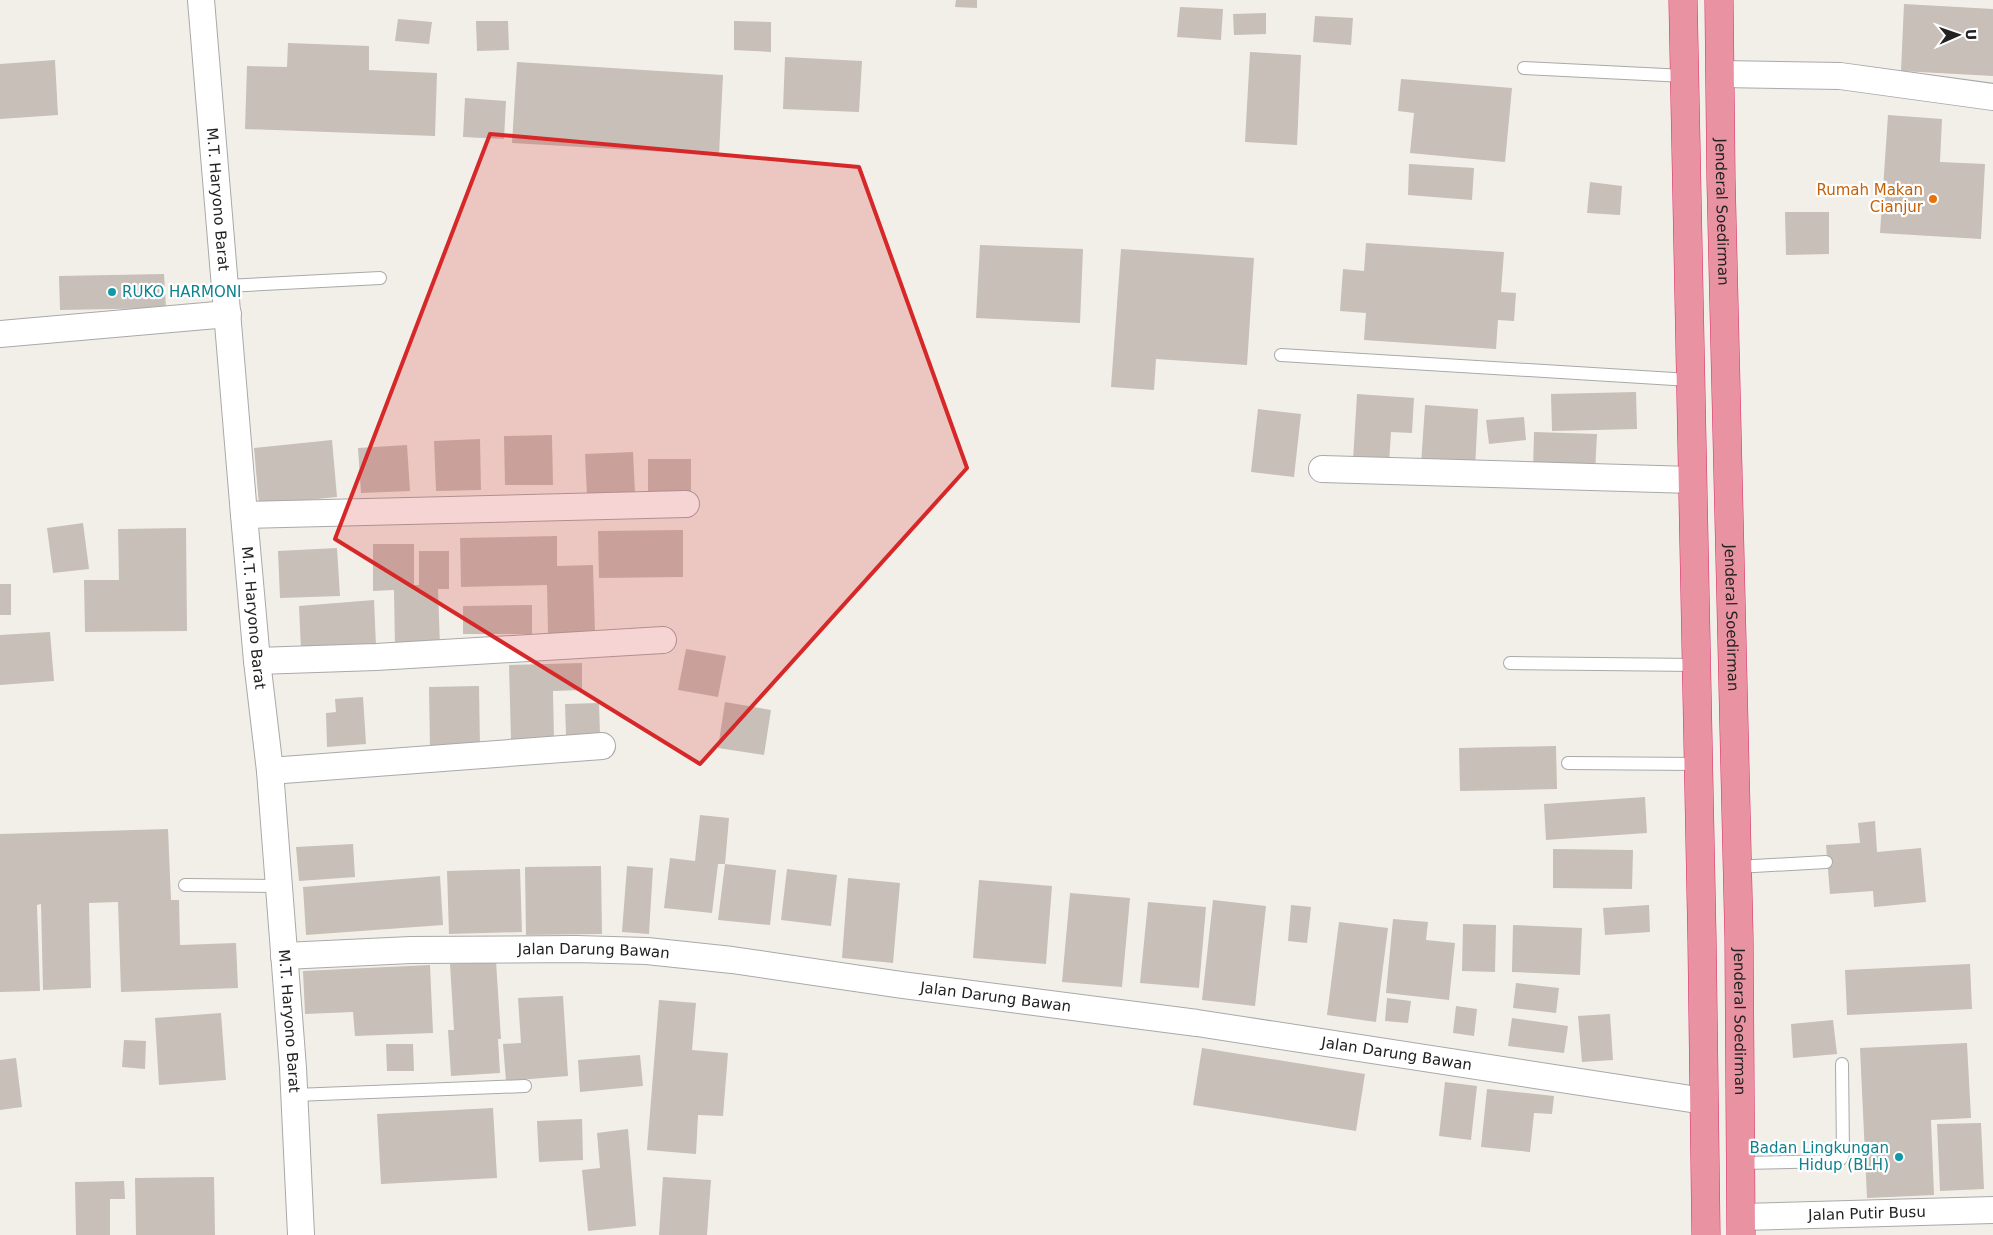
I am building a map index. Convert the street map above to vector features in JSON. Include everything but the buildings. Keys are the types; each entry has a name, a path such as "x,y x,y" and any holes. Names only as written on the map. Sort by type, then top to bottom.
{"highway":[{"path":"1683,0 1697,665 1706,1235"},
{"name":"Jenderal Soedirman","path":"1719,0 1721,179 1737,867 1741,1226"}],"street":[{"name":"M.T. Haryono Barat","path":"201,0 257,661 270,771 295,1095 301,1235"},
{"path":"1721,74 1840,76 1993,97"},
{"path":"0,334 228,314"},
{"path":"1322,469 1692,480"},
{"path":"244,515 686,504"},
{"path":"257,661 376,658 663,640"},
{"path":"270,771 602,746"},
{"name":"Jalan Darung Bawan","path":"284,956 410,950 576,949 647,951 732,960 902,985 1188,1022 1704,1101"},
{"name":"Jalan Putir Busu","path":"1741,1226 1993,1210"}],"lane":[{"path":"1524,68 1685,76"},
{"path":"226,286 380,278"},
{"path":"1281,355 1690,380"},
{"path":"1510,663 1697,665"},
{"path":"1568,763 1698,764"},
{"path":"1737,867 1826,862"},
{"path":"185,885 279,886"},
{"path":"1741,1163 1835,1161 1841,1159 1844,1154 1842,1064"},
{"path":"295,1095 525,1086"}],"highlighted area":[{"path":"490,134 859,167 967,468 700,764 335,539"}],"place":[{"name":"Rumah Makan Cianjur","path":"1933,199"},
{"name":"RUKO HARMONI","path":"112,292"},
{"name":"Badan Lingkungan Hidup (BLH)","path":"1899,1157"}]}
